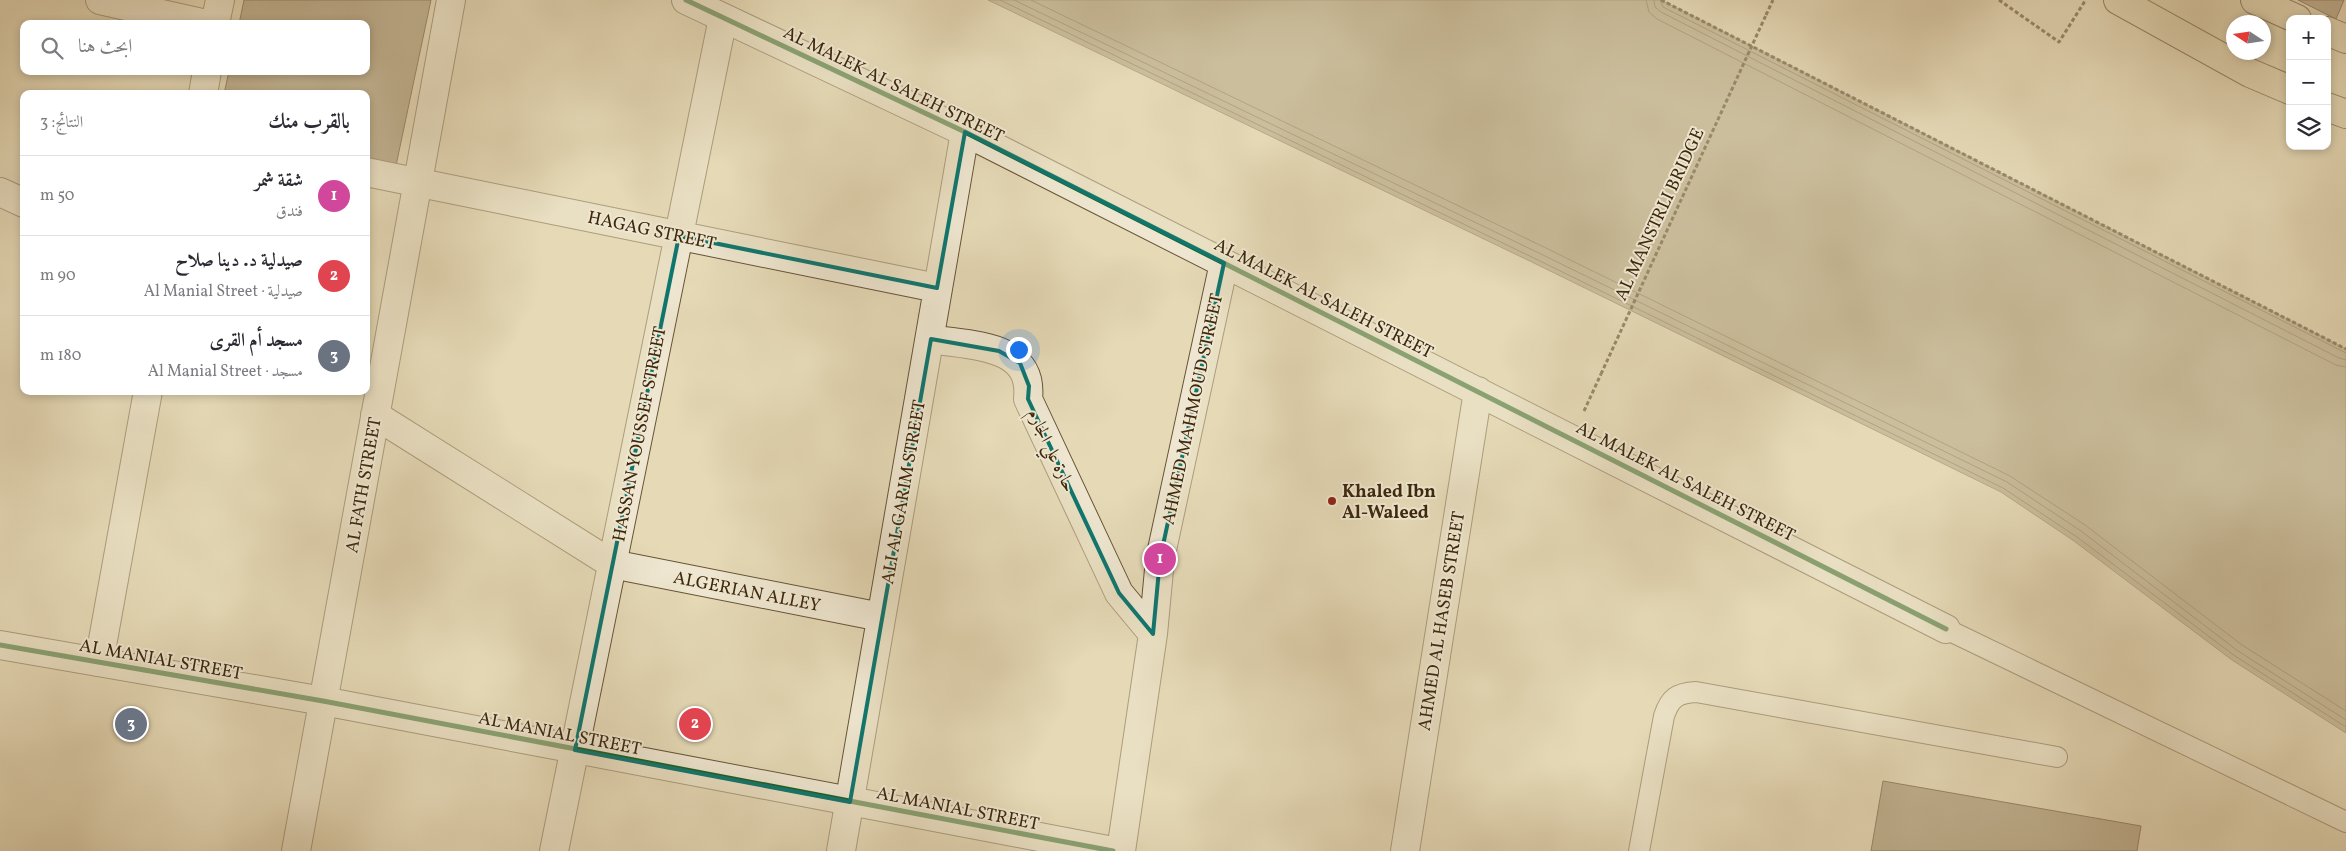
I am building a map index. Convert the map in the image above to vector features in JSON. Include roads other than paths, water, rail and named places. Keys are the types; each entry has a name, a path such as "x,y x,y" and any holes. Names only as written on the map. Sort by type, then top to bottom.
{"highway":[{"path":"2118,0 2250,72 2286,88"},
{"path":"2255,0 2288,15"},
{"path":"2331,33 2346,39"},
{"path":"2331,108 2346,114"}],"street":[{"path":"100,0 188,20"},
{"path":"216,20 220,0"},
{"name":"AL FATH STREET","path":"296,851 451,0"},
{"name":"AL MALEK AL SALEH STREET","path":"686,0 965,132 1478,390 1946,630"},
{"name":"HASSAN YOUSSEF STREET","path":"554,851 723,18"},
{"path":"204,90 206,75"},
{"name":"ALI AL GARIM STREET","path":"841,851 965,132"},
{"name":"HAGAG STREET","path":"370,173 937,288"},
{"path":"0,192 20,201"},
{"name":"AHMED MAHMOUD STREET","path":"1121,851 1154,634 1160,559 1224,263"},
{"name":"حارة علي الجارم","path":"930,339 999,351 1010,355 1020,363 1027,374 1030,386 1028,399 1119,593 1154,634"},
{"name":"AHMED AL HASEB STREET","path":"1405,851 1478,390"},
{"path":"99,662 147,395"},
{"path":"375,415 612,564"},
{"name":"ALGERIAN ALLEY","path":"612,564 881,617"},
{"name":"AL MANIAL STREET","path":"0,645 323,701 1114,851"}],"lane":[{"path":"1946,630 2346,822"},
{"path":"1639,851 1664,716 1669,701 1681,693 1696,692 2057,757"}],"water":[{"path":"988,0 1661,0 2346,349 2346,733 2232,660 2074,541 2001,492 1540,266"}],"place":[{"name":"Khaled Ibn Al-Waleed","path":"1332,501"},
{"name":"شقة شمر","path":"1160,559"},
{"name":"مسجد أم القرى","path":"131,724"},
{"name":"صيدلية د. دينا صلاح","path":"695,724"}]}
